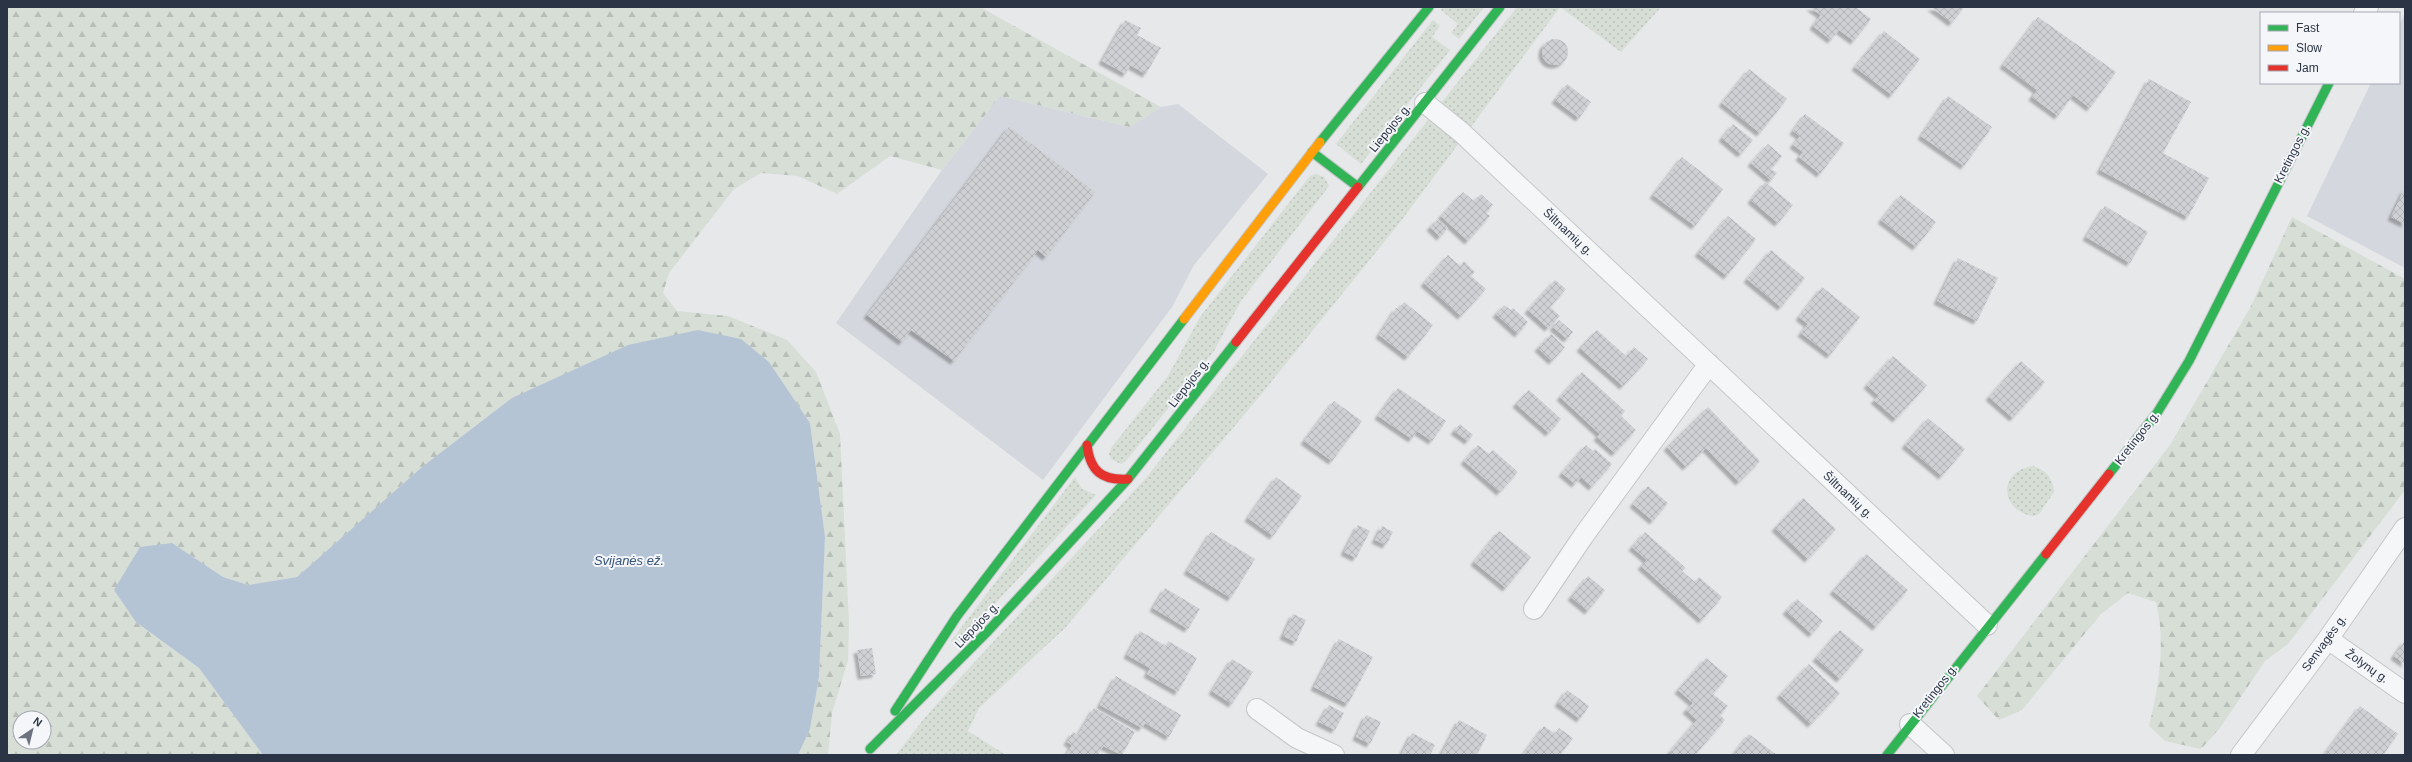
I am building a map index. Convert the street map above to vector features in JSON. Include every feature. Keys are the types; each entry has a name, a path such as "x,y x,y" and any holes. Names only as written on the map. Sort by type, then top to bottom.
{"main road":[{"name":"Liepojos g.","path":"868,752 957,616 1312,152 1429,7"},
{"name":"Liepojos g.","path":"868,752 988,631 1128,479 1500,7"},
{"name":"Kretingos g.","path":"1887,755 1987,625 2157,413 2189,361 2328,84"},
{"path":"1312,152 1358,187"},
{"path":"1087,445 1087,458 1093,469 1109,479 1128,479"}],"street":[{"name":"Šiltnamių g.","path":"1425,103 1461,132 1987,625"},
{"path":"1534,609 1584,535 1709,364"},
{"name":"Senvagės g.","path":"2241,755 2328,639 2405,528"},
{"name":"Žolynų g.","path":"2328,639 2405,693"},
{"path":"1257,710 1297,738 1334,755"},
{"path":"1910,724 1944,755"}],"shaded area":[{"path":"2405,13 2405,268 2307,216 2371,84 2400,84 2400,23"},
{"path":"1000,96 1130,127 1161,107 1178,104 1268,174 1194,265 1172,307 1043,480 836,323 942,170"}],"green space":[{"path":"7,7 980,7 1161,107 1130,127 1000,96 942,170 890,156 837,194 798,176 761,173 734,189 669,273 663,293 677,311 728,316 787,340 816,372 840,434 849,623 848,660 832,713 828,755 798,755 810,729 819,677 825,537 810,423 769,362 741,340 698,330 422,467 297,577 248,585 223,577 172,543 136,622 199,668 263,755 7,755"},
{"path":"1443,7 1484,7 1459,39 1451,33 1458,24 1441,10"},
{"path":"1517,7 1560,7 1401,221 1259,397 1065,628 979,708 968,731 1006,755 896,755 923,720 956,682 1146,478"},
{"path":"1560,7 1661,7 1621,52"},
{"path":"1433,20 1440,26 1432,37 1450,50 1361,164 1336,144"},
{"path":"1316,174 1324,177 1329,186 1241,301 1214,351 1126,461 1121,464 1111,459 1109,454 1111,448 1168,376 1200,317 1310,176"},
{"path":"2292,217 2405,279 2405,490 2288,644 2265,661 2220,728 2201,749 2165,741 2149,726 2156,695 2160,664 2161,633 2159,617 2156,602 2128,593 2101,614 2022,710 1999,720 1977,696 2170,445 2250,308"},
{"path":"2033,466 2042,470 2048,475 2054,492 2039,514 2034,516 2023,513 2014,507 2009,500 2007,491 2013,475 2021,469"},
{"path":"1075,477 1082,489 1096,495 962,639 958,643 953,643 951,641"}],"water":[{"name":"Svijanės ež.","path":"698,330 741,339 769,362 810,423 825,537 819,677 810,729 798,755 263,755 199,668 136,622 114,590 140,547 172,543 223,577 248,585 297,577 422,467 512,398 628,345"}],"building":[{"path":"1810,7 1855,7 1871,19 1854,41 1839,30 1831,40 1813,26 1821,15"},
{"path":"1931,7 1964,7 1952,23"},
{"path":"2038,17 2116,72 2090,108 2073,95 2058,116 2032,97 2037,90 2003,65"},
{"path":"1125,20 1141,28 1137,35 1161,48 1146,74 1130,65 1126,74 1102,61"},
{"path":"1884,31 1920,59 1892,95 1855,67"},
{"path":"1555,39 1564,43 1568,52 1564,61 1555,65 1546,61 1542,52 1546,43"},
{"path":"1749,69 1787,99 1760,133 1722,103"},
{"path":"2149,79 2191,102 2163,153 2209,178 2188,217 2100,170"},
{"path":"1567,84 1591,102 1579,118 1555,100"},
{"path":"1948,96 1992,127 1964,166 1921,136"},
{"path":"1805,114 1844,143 1820,174 1799,157 1803,152 1793,145 1800,136 1793,131"},
{"path":"1733,124 1753,140 1741,154 1722,138"},
{"path":"1009,127 1095,192 1046,257 1038,250 954,361 911,330 902,342 867,315"},
{"path":"1768,144 1782,156 1771,169 1777,173 1771,180 1751,163"},
{"path":"1682,157 1723,189 1695,226 1653,195"},
{"path":"1765,182 1793,205 1778,223 1751,200"},
{"path":"2405,188 2405,224 2391,217"},
{"path":"1463,192 1474,201 1481,194 1493,205 1486,213 1490,216 1468,241 1441,216"},
{"path":"1901,195 1936,222 1916,247 1881,220"},
{"path":"2105,206 2148,232 2130,263 2086,237"},
{"path":"1728,216 1756,239 1727,276 1698,253"},
{"path":"1438,219 1448,228 1440,237 1430,227"},
{"path":"1771,250 1805,278 1781,307 1747,279"},
{"path":"1448,255 1460,266 1464,261 1475,272 1471,276 1486,289 1461,316 1424,283"},
{"path":"1958,258 1998,278 1977,321 1937,301"},
{"path":"1555,280 1566,289 1550,307 1560,316 1548,328 1528,310"},
{"path":"1822,287 1860,317 1830,355 1801,333 1808,324 1799,317"},
{"path":"1404,302 1433,325 1408,357 1379,335 1396,308 1399,309"},
{"path":"1504,305 1511,310 1513,308 1528,322 1518,334 1496,314"},
{"path":"1559,320 1573,332 1567,339 1553,327"},
{"path":"1597,330 1626,356 1634,347 1648,359 1623,386 1580,348"},
{"path":"1551,334 1565,347 1552,361 1538,348"},
{"path":"1893,356 1927,385 1896,419 1874,400 1879,396 1867,385"},
{"path":"2021,361 2045,382 2013,418 1989,397"},
{"path":"1582,372 1625,411 1621,416 1636,430 1615,453 1597,437 1600,434 1560,397"},
{"path":"1398,388 1446,421 1432,441 1417,431 1412,439 1378,416"},
{"path":"1529,390 1561,419 1549,433 1516,404"},
{"path":"1334,401 1362,421 1332,461 1304,441"},
{"path":"1708,407 1760,461 1739,482 1706,448 1686,467 1667,447"},
{"path":"1928,418 1965,449 1942,476 1905,445"},
{"path":"1460,424 1473,435 1468,441 1454,431"},
{"path":"1478,445 1489,454 1493,450 1518,472 1500,492 1464,461"},
{"path":"1586,445 1593,451 1595,449 1612,464 1592,487 1581,477 1575,484 1562,473"},
{"path":"1276,477 1302,496 1273,536 1248,518"},
{"path":"1648,486 1668,503 1653,521 1633,504"},
{"path":"1803,498 1836,529 1808,559 1775,528"},
{"path":"1358,525 1370,531 1356,558 1344,552"},
{"path":"1382,526 1393,532 1386,545 1375,540"},
{"path":"1499,531 1531,557 1506,588 1474,562"},
{"path":"1211,532 1255,559 1231,598 1187,571"},
{"path":"1645,532 1686,568 1682,571 1695,582 1699,577 1722,597 1702,620 1641,566 1647,560 1632,547"},
{"path":"1866,554 1908,590 1876,627 1833,591"},
{"path":"1588,576 1605,590 1588,611 1571,597"},
{"path":"1165,588 1200,609 1188,629 1153,608"},
{"path":"1797,599 1823,621 1812,634 1786,611"},
{"path":"1293,614 1306,620 1296,642 1283,636"},
{"path":"1840,630 1864,650 1840,679 1816,658"},
{"path":"1140,631 1166,646 1168,641 1197,658 1178,692 1147,674 1150,668 1127,655"},
{"path":"1339,639 1373,657 1348,704 1314,687"},
{"path":"2405,640 2405,664 2394,656"},
{"path":"872,648 876,674 861,676 857,650"},
{"path":"1706,658 1728,676 1713,694 1728,706 1720,715 1725,720 1695,755 1674,755 1670,752 1697,720 1686,710 1693,703 1678,690"},
{"path":"1232,659 1253,672 1232,704 1212,691"},
{"path":"1809,664 1840,693 1811,724 1780,695"},
{"path":"1116,676 1181,715 1169,737 1145,723 1142,728 1100,705"},
{"path":"1567,690 1589,706 1580,719 1558,703"},
{"path":"1329,705 1344,713 1335,730 1319,722"},
{"path":"2360,706 2398,734 2383,755 2324,755"},
{"path":"1094,708 1135,732 1122,755 1103,746 1098,755 1066,755 1072,745 1067,742 1073,732 1078,735"},
{"path":"1366,715 1381,722 1370,744 1356,737"},
{"path":"1459,720 1487,735 1477,755 1441,755"},
{"path":"1544,726 1555,734 1559,728 1573,738 1560,755 1523,755"},
{"path":"1412,733 1435,745 1430,755 1401,755"},
{"path":"1749,734 1777,755 1733,755"}],"traffic: fast":[{"path":"1320,142 1429,7"},
{"path":"1358,187 1500,7"},
{"path":"2109,474 2157,413 2189,361 2328,84"},
{"path":"1312,152 1358,187"},
{"path":"895,711 957,616 1184,319"},
{"path":"870,749 988,631 1128,479 1236,342"},
{"path":"1887,755 2046,554"}],"traffic: slow":[{"path":"1184,319 1320,142"}],"traffic: jam":[{"path":"1236,342 1358,187"},
{"path":"1087,445 1094,468 1104,476 1128,479"},
{"path":"2046,554 2109,474"}]}
